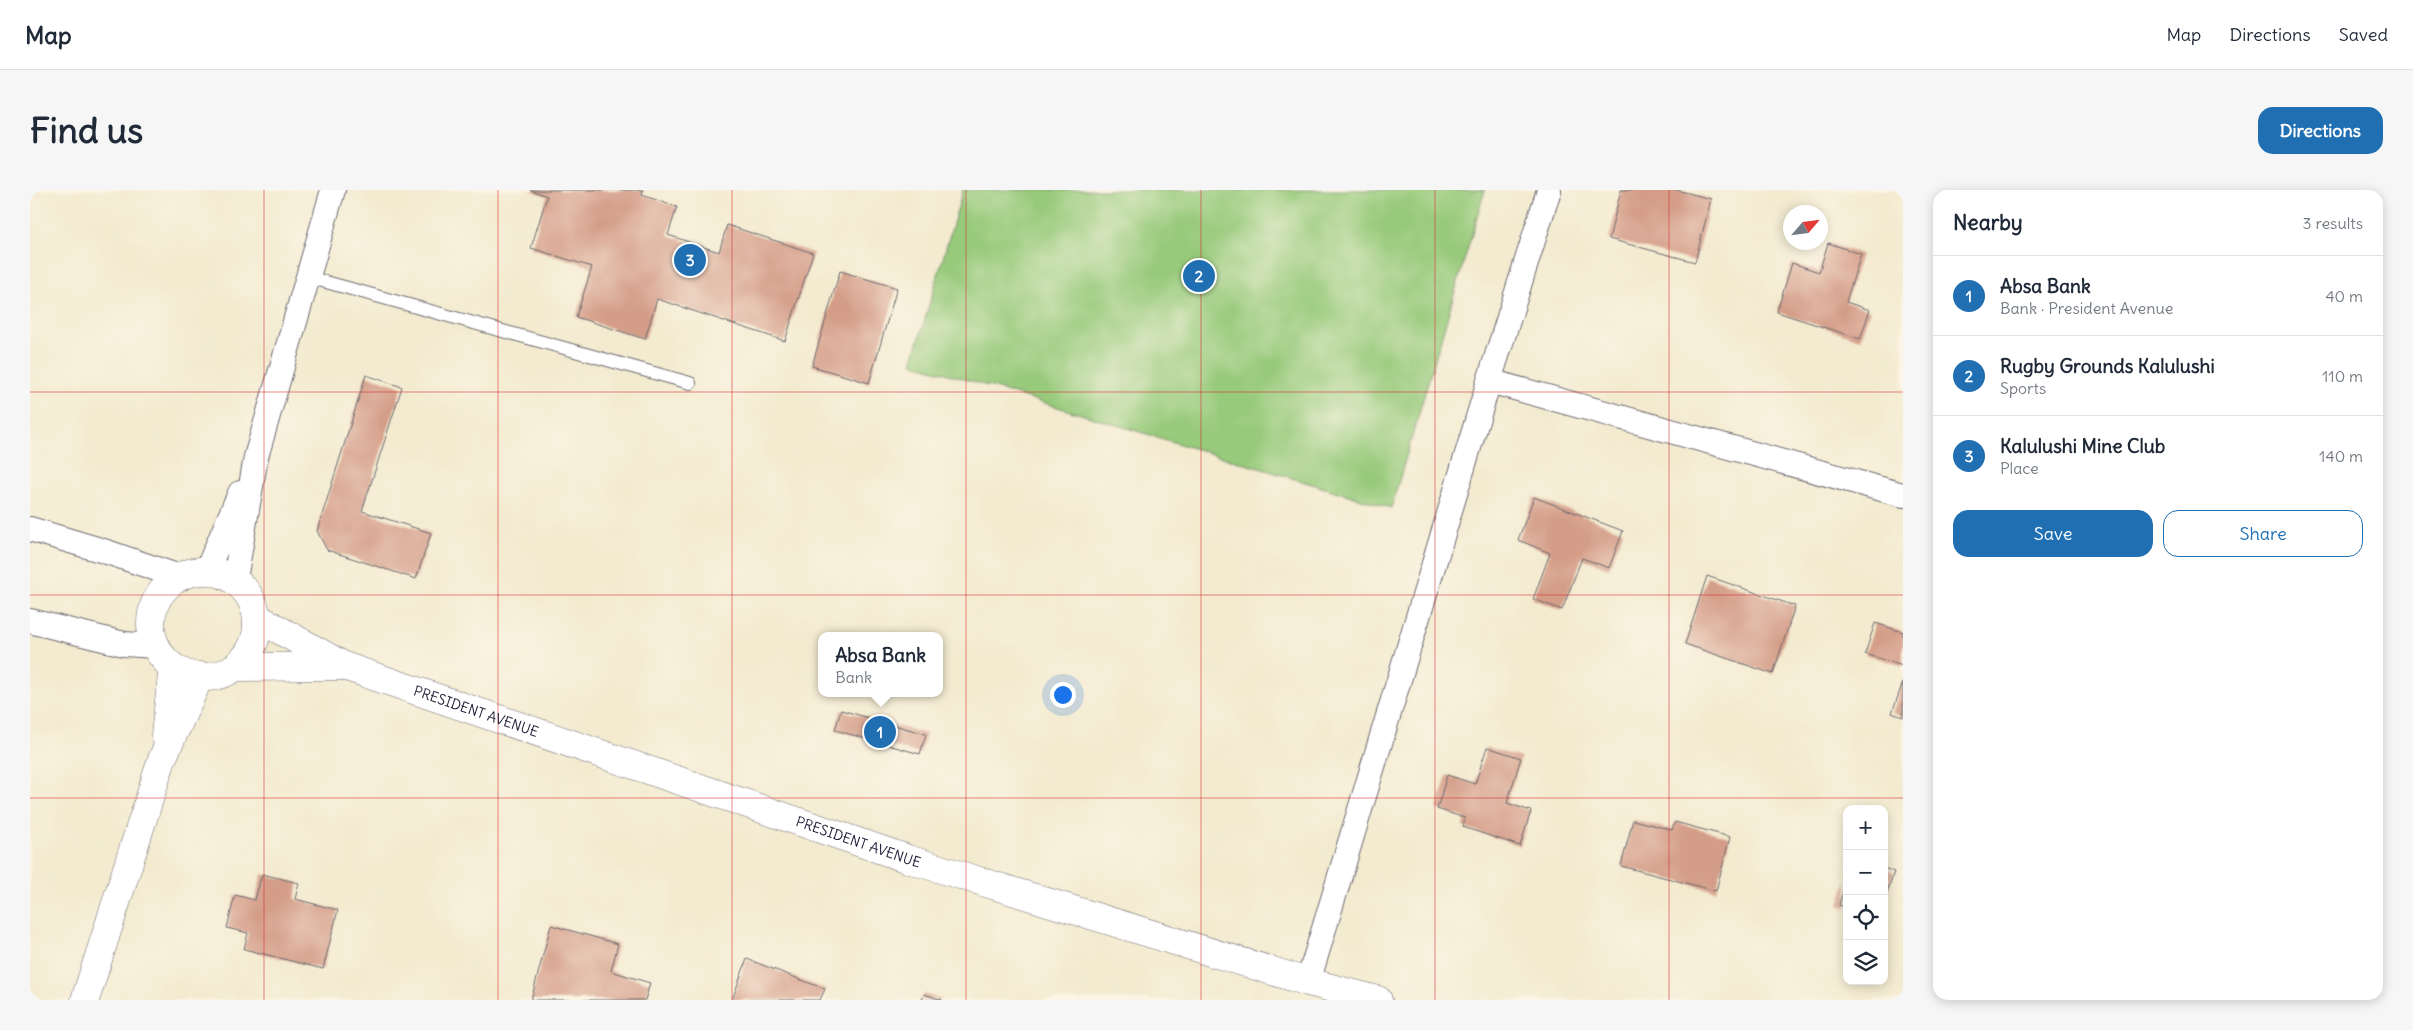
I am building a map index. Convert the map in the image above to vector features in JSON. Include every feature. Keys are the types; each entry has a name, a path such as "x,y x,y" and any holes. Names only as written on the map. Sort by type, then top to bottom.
{"street":[{"path":"235,579 256,457 333,190"},
{"path":"1308,982 1489,381 1549,190"},
{"path":"1489,381 1903,495"},
{"path":"207,570 256,457"},
{"path":"30,529 107,552 180,577"},
{"path":"207,570 235,579 249,595 258,618 250,650 235,667 212,676 200,676 179,671 164,660 156,646 151,627 154,606 164,589 180,577 195,571 207,570"},
{"name":"PRESIDENT AVENUE","path":"258,618 344,666 908,859 1308,982 1378,1000"},
{"path":"30,621 124,644 156,646"},
{"name":"PRESIDENT AVENUE","path":"235,667 344,666"},
{"path":"162,759 173,667"},
{"path":"84,1000 162,759 200,676"}],"lane":[{"path":"308,276 690,383"}],"green space":[{"path":"963,190 1485,190 1391,508 912,363"}],"building":[{"path":"530,190 643,190 642,195 677,207 668,235 719,252 727,225 813,253 785,341 657,299 645,339 576,317 592,267 531,248 547,196"},
{"path":"1621,190 1677,190 1711,199 1695,262 1609,239"},
{"path":"1828,243 1861,254 1846,302 1870,310 1860,339 1777,312 1792,263 1819,272 1826,250 1828,250"},
{"path":"840,271 897,288 869,383 812,366"},
{"path":"366,375 402,387 362,511 431,533 416,579 327,550 317,531"},
{"path":"1534,497 1623,531 1609,568 1582,558 1562,610 1533,599 1550,553 1518,540"},
{"path":"1707,576 1795,606 1773,674 1685,644"},
{"path":"1875,623 1903,632 1903,666 1865,654"},
{"path":"1903,682 1903,717 1892,713"},
{"path":"841,710 926,734 920,754 835,730"},
{"path":"1487,747 1521,758 1507,803 1531,811 1520,846 1463,827 1465,818 1437,809 1447,775 1475,784"},
{"path":"1633,820 1672,830 1675,822 1730,837 1716,891 1621,866"},
{"path":"1888,870 1894,872 1888,889"},
{"path":"262,874 299,883 295,899 338,910 323,969 244,949 248,933 227,928 235,895 255,900"},
{"path":"1843,892 1843,906 1839,905"},
{"path":"551,925 618,944 611,971 650,983 645,1000 531,1000"},
{"path":"747,959 825,989 820,1000 732,1000"},
{"path":"924,994 942,1000 922,1000"}],"place":[{"name":"Kalulushi Mine Club","path":"690,260"},
{"name":"Rugby Grounds Kalulushi","path":"1199,276"},
{"name":"Absa Bank","path":"880,732"}]}
